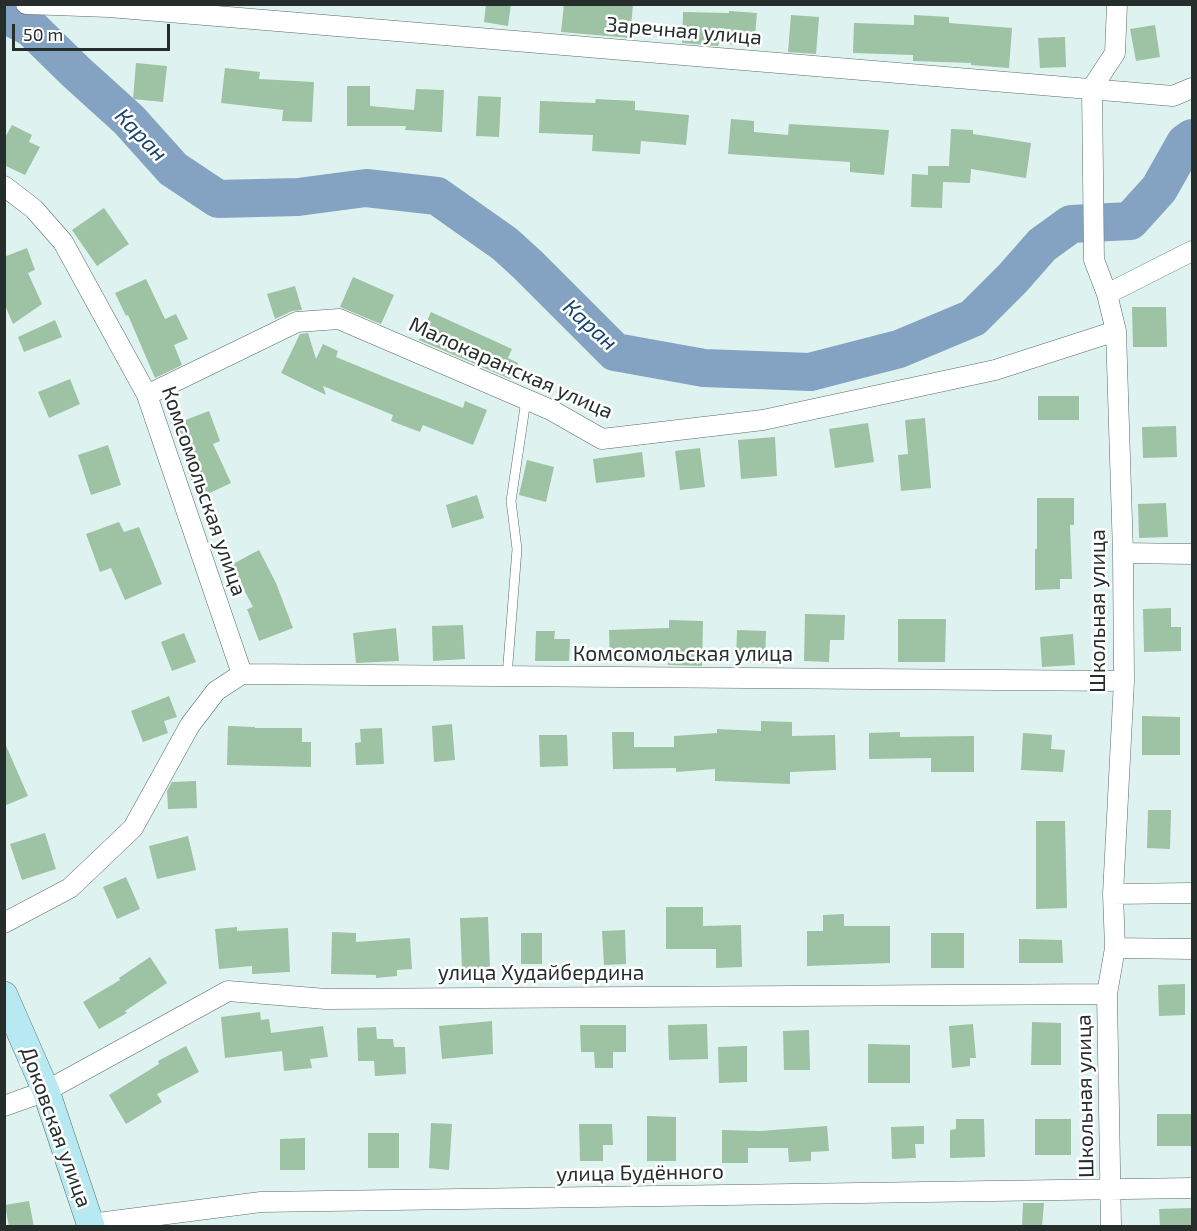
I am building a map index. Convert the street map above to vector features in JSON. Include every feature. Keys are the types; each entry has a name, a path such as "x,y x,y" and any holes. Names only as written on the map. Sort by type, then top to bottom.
{"main road":[{"name":"Доковская улица","path":"4,995 46,1091 91,1225"}],"street":[{"name":"Заречная улица","path":"26,4 30,6 109,7 1173,96 1192,88"},
{"path":"1092,88 1115,52 1117,4"},
{"name":"Школьная улица","path":"1092,88 1094,260 1107,294 1116,331 1123,553 1124,681 1113,894 1115,948 1107,994 1111,1227"},
{"name":"Комсомольская улица","path":"4,186 34,209 63,242 147,395 242,674 1124,681"},
{"path":"1107,294 1192,251"},
{"name":"Малокаранская улица","path":"147,395 297,322 339,319 551,411 602,439 751,422 995,370 1116,331"},
{"path":"1123,553 1192,554"},
{"path":"4,923 70,888 133,828 190,725 216,691 242,674"},
{"path":"1113,894 1192,894"},
{"path":"1115,948 1192,949"},
{"name":"улица Худайбердина","path":"4,1107 46,1091 228,991 326,999 1107,994"},
{"name":"улица Будённого","path":"91,1225 261,1202 1192,1188"}],"lane":[{"path":"507,676 517,549 511,501 526,400"}],"building":[{"path":"486,4 511,4 508,26 484,22"},
{"path":"564,4 633,4 630,38 561,32"},
{"path":"729,11 757,13 754,47 719,43 718,46 682,43 683,12 729,13"},
{"path":"791,15 819,17 816,54 788,52"},
{"path":"914,15 949,17 949,23 1012,28 1009,68 971,65 971,63 913,61 913,55 853,53 854,23 914,25"},
{"path":"1155,25 1160,57 1136,61 1130,29"},
{"path":"1065,37 1066,67 1040,68 1038,38"},
{"path":"136,63 167,66 163,102 133,99"},
{"path":"225,68 260,72 259,79 314,82 312,122 282,121 283,110 221,103"},
{"path":"347,86 370,86 370,106 414,110 416,89 444,90 442,132 405,130 406,126 347,126"},
{"path":"478,96 501,97 499,137 476,136"},
{"path":"596,99 635,101 635,110 689,115 686,145 641,141 640,154 592,151 593,135 539,133 540,101 595,103"},
{"path":"731,119 754,121 754,132 788,135 789,124 889,130 884,175 850,172 850,162 728,154"},
{"path":"12,125 32,135 29,142 40,147 25,175 4,165 4,139"},
{"path":"951,129 973,130 973,134 1031,143 1026,178 971,169 970,183 943,182 942,208 911,207 912,174 928,175 928,166 949,166"},
{"path":"104,208 129,244 97,266 72,230"},
{"path":"27,248 35,270 28,273 42,304 13,324 4,303 4,257"},
{"path":"353,277 394,295 381,324 340,307"},
{"path":"146,279 165,319 176,314 188,339 174,345 182,365 155,378 128,315 126,316 115,293"},
{"path":"295,286 302,310 292,311 275,319 267,294"},
{"path":"1132,307 1166,307 1167,347 1133,347"},
{"path":"431,312 512,349 508,358 518,363 510,379 419,340"},
{"path":"55,320 62,337 24,352 18,337"},
{"path":"308,333 316,359 323,344 338,351 336,357 392,380 463,408 465,401 487,410 473,445 423,425 420,432 391,421 393,415 323,386 326,395 281,373 300,334"},
{"path":"70,379 80,404 49,418 38,392"},
{"path":"1038,396 1079,396 1079,420 1038,420"},
{"path":"209,411 220,441 213,444 231,483 199,498 187,471 191,469 175,424"},
{"path":"925,418 931,488 901,491 898,455 908,454 905,420"},
{"path":"868,423 874,462 835,468 829,429"},
{"path":"1176,426 1177,457 1143,458 1142,427"},
{"path":"775,437 777,476 741,479 738,440"},
{"path":"108,445 121,485 91,495 78,455"},
{"path":"700,448 705,487 680,490 675,451"},
{"path":"642,452 645,477 596,483 593,459"},
{"path":"527,460 554,467 546,502 519,495"},
{"path":"477,495 484,518 452,528 446,505"},
{"path":"1037,498 1074,498 1074,525 1070,525 1072,579 1060,579 1060,589 1035,590"},
{"path":"1166,503 1168,537 1139,538 1138,504"},
{"path":"119,522 124,532 139,527 162,584 125,600 111,568 100,572 86,534"},
{"path":"259,550 276,583 293,628 259,641 247,609 253,607 231,565"},
{"path":"1171,608 1171,627 1181,627 1181,651 1144,652 1143,609"},
{"path":"805,614 845,615 844,640 830,640 829,662 804,661"},
{"path":"898,619 946,619 945,662 898,662"},
{"path":"669,620 703,621 702,666 668,665 668,662 610,663 609,630 669,628"},
{"path":"463,625 465,659 433,661 432,626"},
{"path":"396,628 399,661 356,663 353,633"},
{"path":"737,630 766,631 765,663 736,662"},
{"path":"536,631 555,631 554,639 570,639 569,661 535,661"},
{"path":"184,633 196,662 172,671 161,642"},
{"path":"1073,634 1075,665 1042,667 1040,637"},
{"path":"169,696 177,717 164,721 168,733 143,742 131,711"},
{"path":"1142,716 1180,717 1180,755 1142,755"},
{"path":"761,721 792,722 792,736 835,735 836,770 790,772 790,784 715,781 715,769 676,772 676,768 613,769 612,732 634,732 634,747 674,747 674,736 717,733 717,729 761,731"},
{"path":"452,724 455,760 434,762 432,726"},
{"path":"228,726 302,728 302,742 311,742 311,767 227,765"},
{"path":"382,728 384,764 356,765 355,743 361,742 360,729"},
{"path":"900,732 900,737 974,736 974,772 931,772 931,758 869,759 869,733"},
{"path":"1023,733 1052,735 1051,749 1065,750 1063,772 1021,770"},
{"path":"539,735 567,735 568,766 540,767"},
{"path":"4,741 28,796 4,806"},
{"path":"196,781 197,808 168,809 167,791 172,782"},
{"path":"1148,810 1171,810 1170,849 1147,848"},
{"path":"1036,821 1065,821 1067,908 1036,909"},
{"path":"45,833 56,869 22,880 10,844"},
{"path":"188,836 196,870 157,879 149,846"},
{"path":"126,877 140,909 117,919 103,887"},
{"path":"666,907 703,907 703,926 741,925 742,967 716,968 716,949 666,949"},
{"path":"844,914 844,926 890,926 890,963 807,966 807,931 823,931 823,915"},
{"path":"488,917 490,968 462,969 460,918"},
{"path":"237,927 237,931 288,928 290,972 252,974 252,966 219,969 215,929"},
{"path":"625,930 626,964 604,965 602,931"},
{"path":"332,932 356,933 356,942 410,938 412,969 397,970 397,976 376,978 376,975 331,974"},
{"path":"521,933 542,933 542,964 521,964"},
{"path":"931,933 964,933 964,968 931,968"},
{"path":"1019,939 1062,940 1063,963 1019,963"},
{"path":"150,957 167,983 125,1011 127,1013 99,1029 83,1002 120,980 119,978"},
{"path":"1185,984 1185,1015 1159,1016 1158,985"},
{"path":"260,1012 261,1020 269,1019 271,1033 323,1026 328,1057 310,1059 312,1068 284,1071 282,1051 225,1058 221,1017"},
{"path":"492,1021 493,1054 442,1059 439,1026"},
{"path":"1032,1022 1061,1023 1061,1065 1031,1065"},
{"path":"707,1024 708,1059 669,1060 668,1025"},
{"path":"973,1024 976,1058 970,1058 970,1066 952,1068 949,1026"},
{"path":"580,1025 626,1025 626,1052 613,1052 613,1068 595,1068 594,1052 581,1052"},
{"path":"376,1027 377,1039 393,1039 394,1047 405,1047 406,1074 375,1076 374,1061 358,1061 357,1028"},
{"path":"809,1030 810,1070 784,1070 783,1031"},
{"path":"868,1044 910,1045 910,1083 868,1083"},
{"path":"186,1046 199,1072 157,1094 162,1102 126,1124 109,1095 159,1064 158,1061"},
{"path":"747,1046 747,1082 719,1083 718,1047"},
{"path":"1157,1114 1191,1114 1191,1146 1157,1146"},
{"path":"647,1116 676,1117 676,1161 647,1161"},
{"path":"956,1119 984,1119 985,1157 950,1158 950,1130 956,1129"},
{"path":"1035,1119 1071,1119 1071,1155 1035,1155"},
{"path":"431,1123 452,1124 449,1170 429,1168"},
{"path":"579,1124 612,1124 613,1145 603,1145 603,1161 580,1161"},
{"path":"827,1126 829,1151 811,1152 811,1161 789,1162 788,1148 748,1148 748,1163 722,1163 722,1130 760,1131"},
{"path":"924,1126 924,1144 915,1144 916,1158 892,1159 891,1127"},
{"path":"368,1133 399,1133 399,1168 368,1168"},
{"path":"305,1138 305,1170 280,1170 280,1139"},
{"path":"29,1201 34,1227 9,1227 5,1205"},
{"path":"1023,1203 1044,1203 1042,1227 1022,1227"},
{"path":"1192,1208 1192,1227 1160,1227 1159,1209"}],"waterway":[{"name":"Каран","path":"4,14 31,28 129,120 173,169 218,199 298,197 366,188 437,196 505,244 615,352 704,368 810,372 899,349 973,318 1042,245 1071,224 1130,221 1159,189 1185,143 1192,138"}]}
